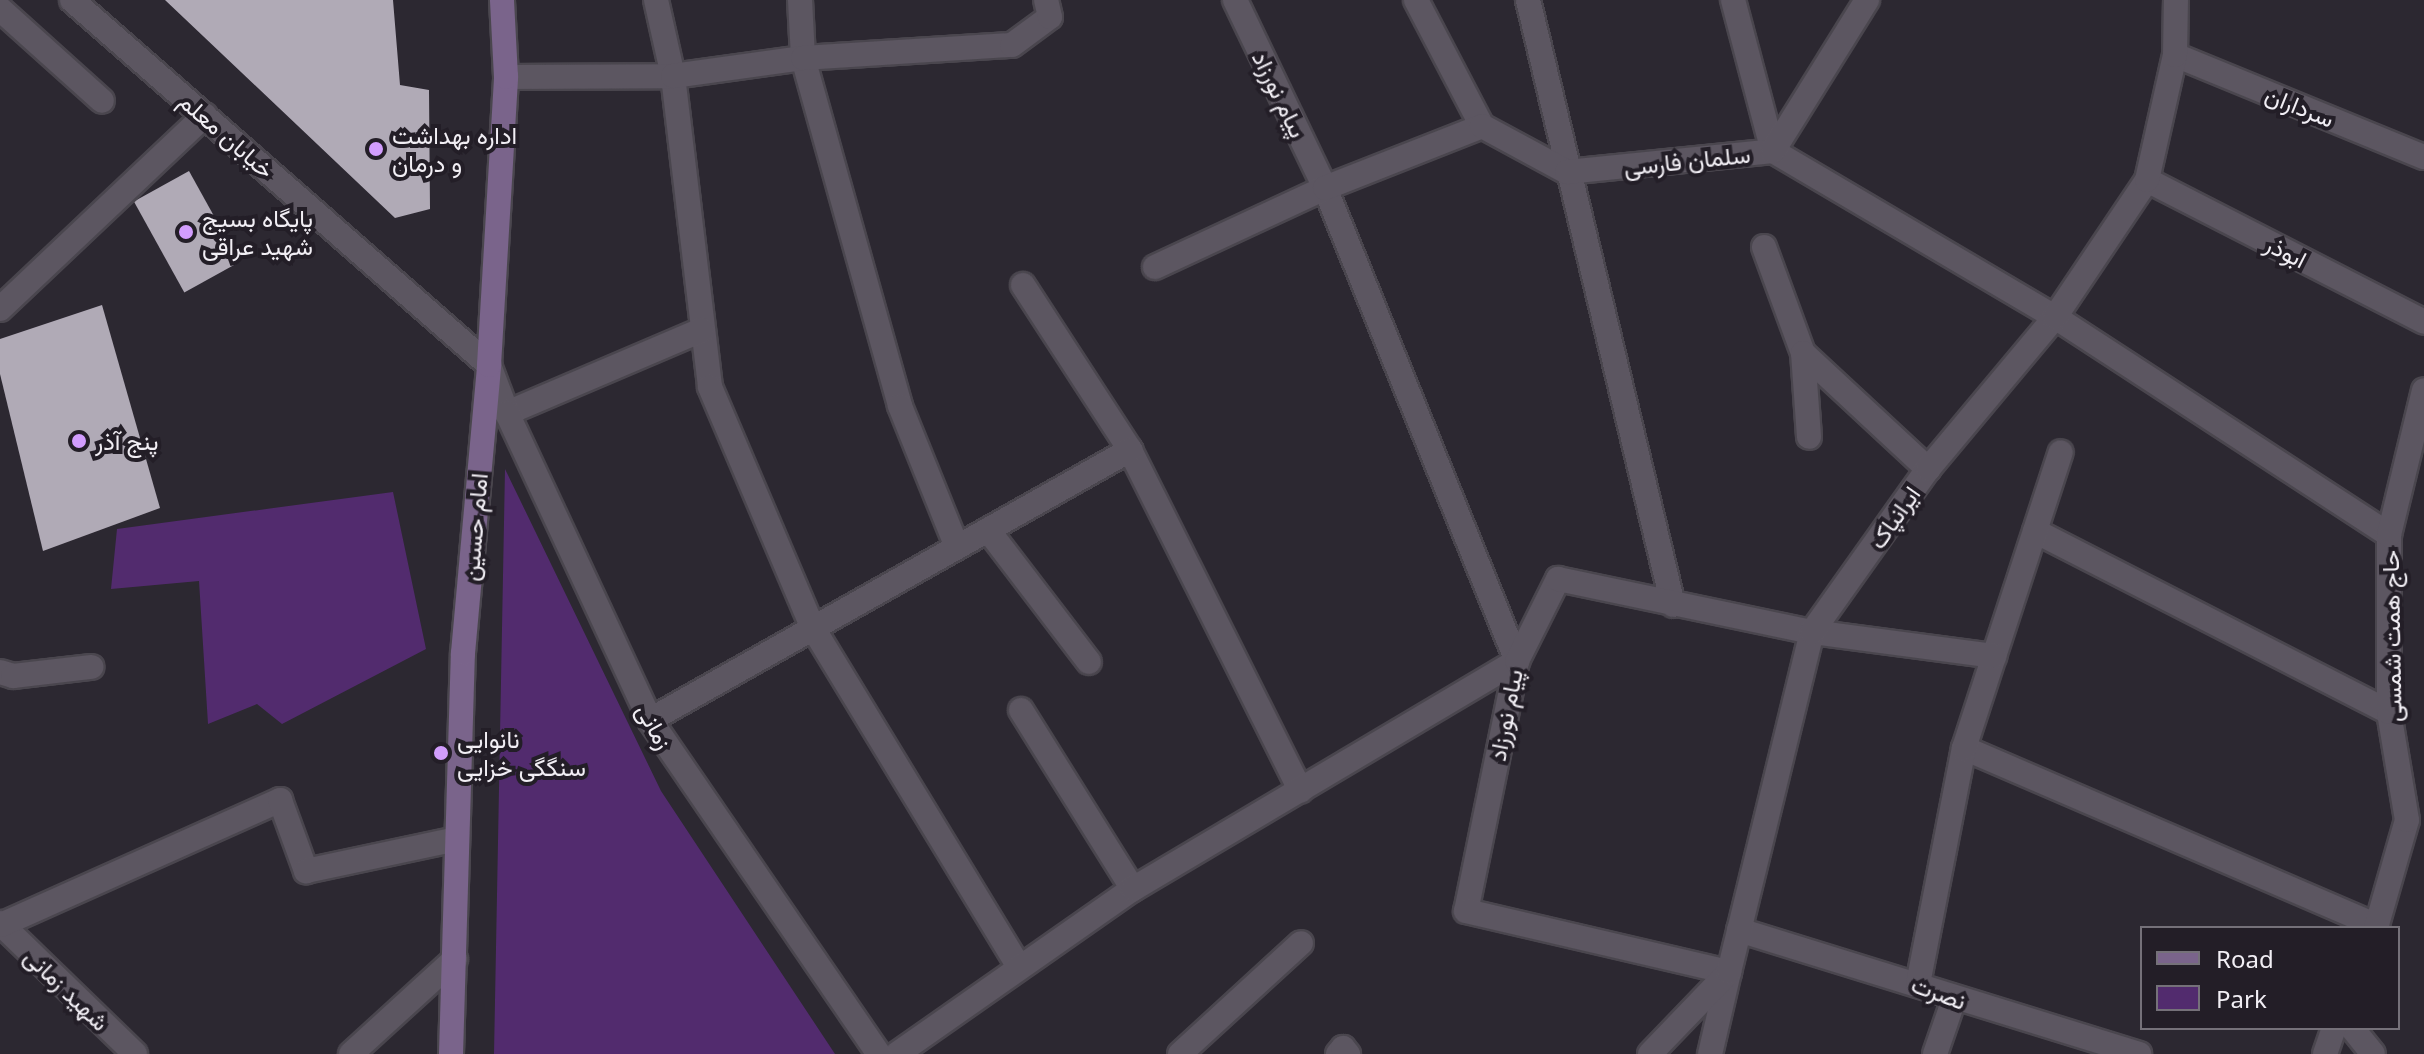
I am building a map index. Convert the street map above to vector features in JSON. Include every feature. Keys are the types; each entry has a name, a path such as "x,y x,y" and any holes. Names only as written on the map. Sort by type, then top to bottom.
{"main road":[{"name":"امام حسین","path":"451,1054 463,653 489,365 506,77 502,0"}],"street":[{"name":"خیابان معلم","path":"72,0 489,365"},
{"path":"656,0 673,76 710,387 813,628 1019,967"},
{"path":"800,0 803,58 900,406 957,547"},
{"path":"506,77 673,76 803,58 1012,45 1050,17 1046,0"},
{"name":"پیام نورزاد","path":"1235,0 1325,188 1517,661 1466,911 1729,972"},
{"path":"1416,0 1482,126 1567,172"},
{"path":"1528,0 1673,605"},
{"path":"1733,0 1773,151 2055,317 2389,535"},
{"name":"سلمان فارسی","path":"1567,172 1773,151 1867,0"},
{"path":"2153,0 2176,6"},
{"name":"ایرانپاک","path":"1710,1054 1812,632 1928,469 2055,317 2147,180 2175,55 2176,6"},
{"path":"0,9 102,101"},
{"name":"سرداران","path":"2175,55 2424,157"},
{"path":"0,309 205,115"},
{"path":"1155,267 1325,188 1482,126"},
{"name":"ابوذر","path":"2147,180 2424,322"},
{"path":"1764,247 1803,353 1809,437"},
{"path":"1023,285 1130,450 1301,791"},
{"path":"507,413 702,330"},
{"path":"1803,353 1928,469"},
{"name":"زمانی","path":"489,365 507,413 650,720 879,1054"},
{"name":"حاج همت شمسی","path":"2376,926 2407,820 2389,712 2389,535 2424,390"},
{"path":"650,720 1130,450"},
{"path":"1918,984 1964,748 2061,452"},
{"path":"988,530 1089,662"},
{"path":"2035,531 2389,712"},
{"path":"897,1054 1133,889 1517,661 1558,579 1812,632 1994,656"},
{"path":"0,672 13,676 91,667"},
{"path":"1021,710 1133,889"},
{"path":"1964,748 2374,926"},
{"path":"1,924 280,800 306,871 456,839"},
{"path":"2407,820 2424,838"},
{"name":"شهید زمانی","path":"1,924 135,1054"},
{"name":"نصرت","path":"1739,930 2139,1054"},
{"path":"1180,1054 1301,943"},
{"path":"351,1054 455,959"},
{"path":"1650,1054 1729,972"},
{"path":"1935,1054 1954,999"},
{"path":"2325,1054 2333,1030"},
{"path":"2354,1030 2373,1054"},
{"path":"1338,1054 1343,1048 1348,1054"}],"green space":[{"path":"505,469 661,791 835,1054 494,1054"},
{"path":"393,492 426,649 282,724 257,704 208,724 199,581 111,589 117,529"}],"building":[{"name":"اداره بهداشت و درمان","path":"165,0 393,0 400,85 429,90 430,209 395,218"},
{"name":"پایگاه بسیج شهید عراقی","path":"189,171 239,262 184,293 134,202"},
{"name":"پنج آذر","path":"102,305 160,508 43,551 0,374 0,339"}],"place":[{"name":"اداره بهداشت و درمان","path":"376,149"},
{"name":"پایگاه بسیج شهید عراقی","path":"186,232"},
{"name":"پنج آذر","path":"79,441"},
{"name":"نانوایی سنگگی خزایی","path":"441,753"}]}
